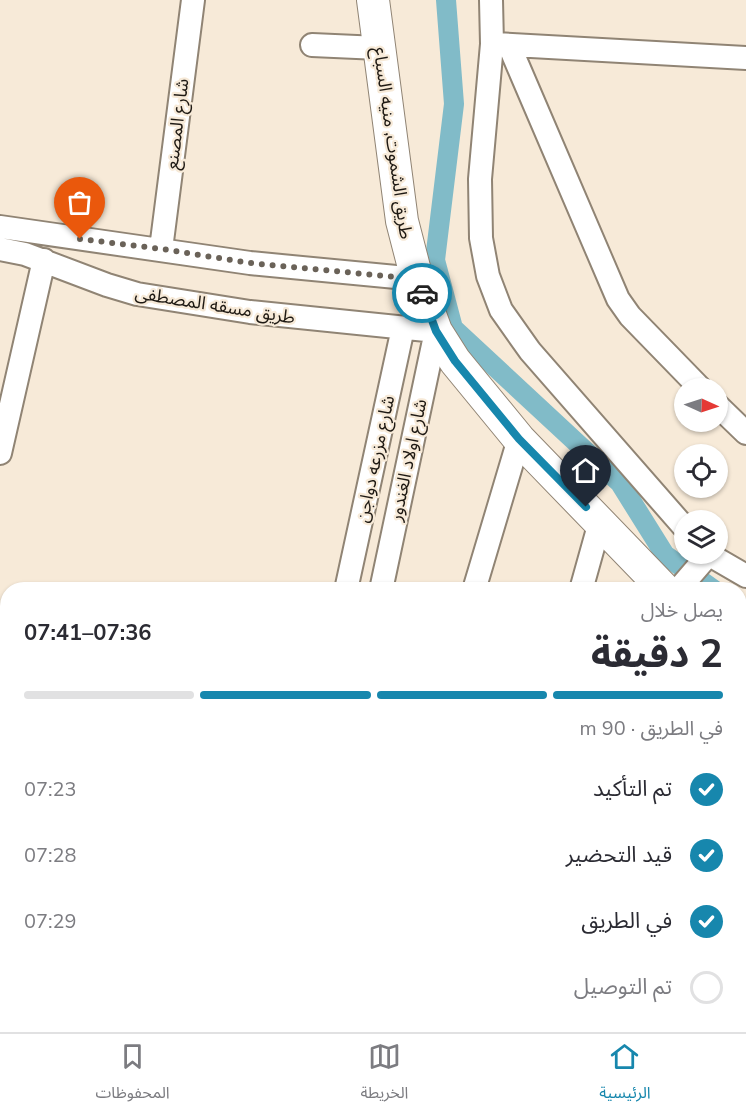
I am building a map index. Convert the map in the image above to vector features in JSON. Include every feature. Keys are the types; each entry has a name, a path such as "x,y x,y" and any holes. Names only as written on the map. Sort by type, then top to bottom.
{"street":[{"name":"شارع المصنع","path":"162,249 193,0"},
{"name":"طريق الشموت, منيه السباع","path":"373,0 402,221 417,279 436,331 455,361 519,439 624,549 669,582"},
{"path":"490,0 500,45 618,299 630,316 690,378"},
{"path":"312,45 379,48"},
{"path":"500,45 746,58"},
{"path":"500,45 480,179 481,238 488,276 501,310 530,351 674,516"},
{"path":"0,227 250,263 417,279"},
{"name":"طريق مسقه المصطفى","path":"0,249 44,260 107,285 137,294 250,312 436,331"},
{"path":"0,453 44,260"},
{"name":"شارع مزرعه دواجن","path":"348,582 404,328"},
{"name":"شارع اولاد الغندور","path":"383,582 436,331"},
{"path":"728,415 746,432"},
{"path":"476,582 519,439"},
{"path":"583,582 600,522"},
{"path":"681,582 700,564"},
{"path":"719,564 746,576"}],"waterway":[{"path":"446,0 454,104 435,260 453,328 620,483 665,555 703,582"}],"way so far":[{"path":"80,239 250,263 417,279 422,293"}],"route":[{"path":"422,293 436,331 455,361 519,439 586,507"}]}
